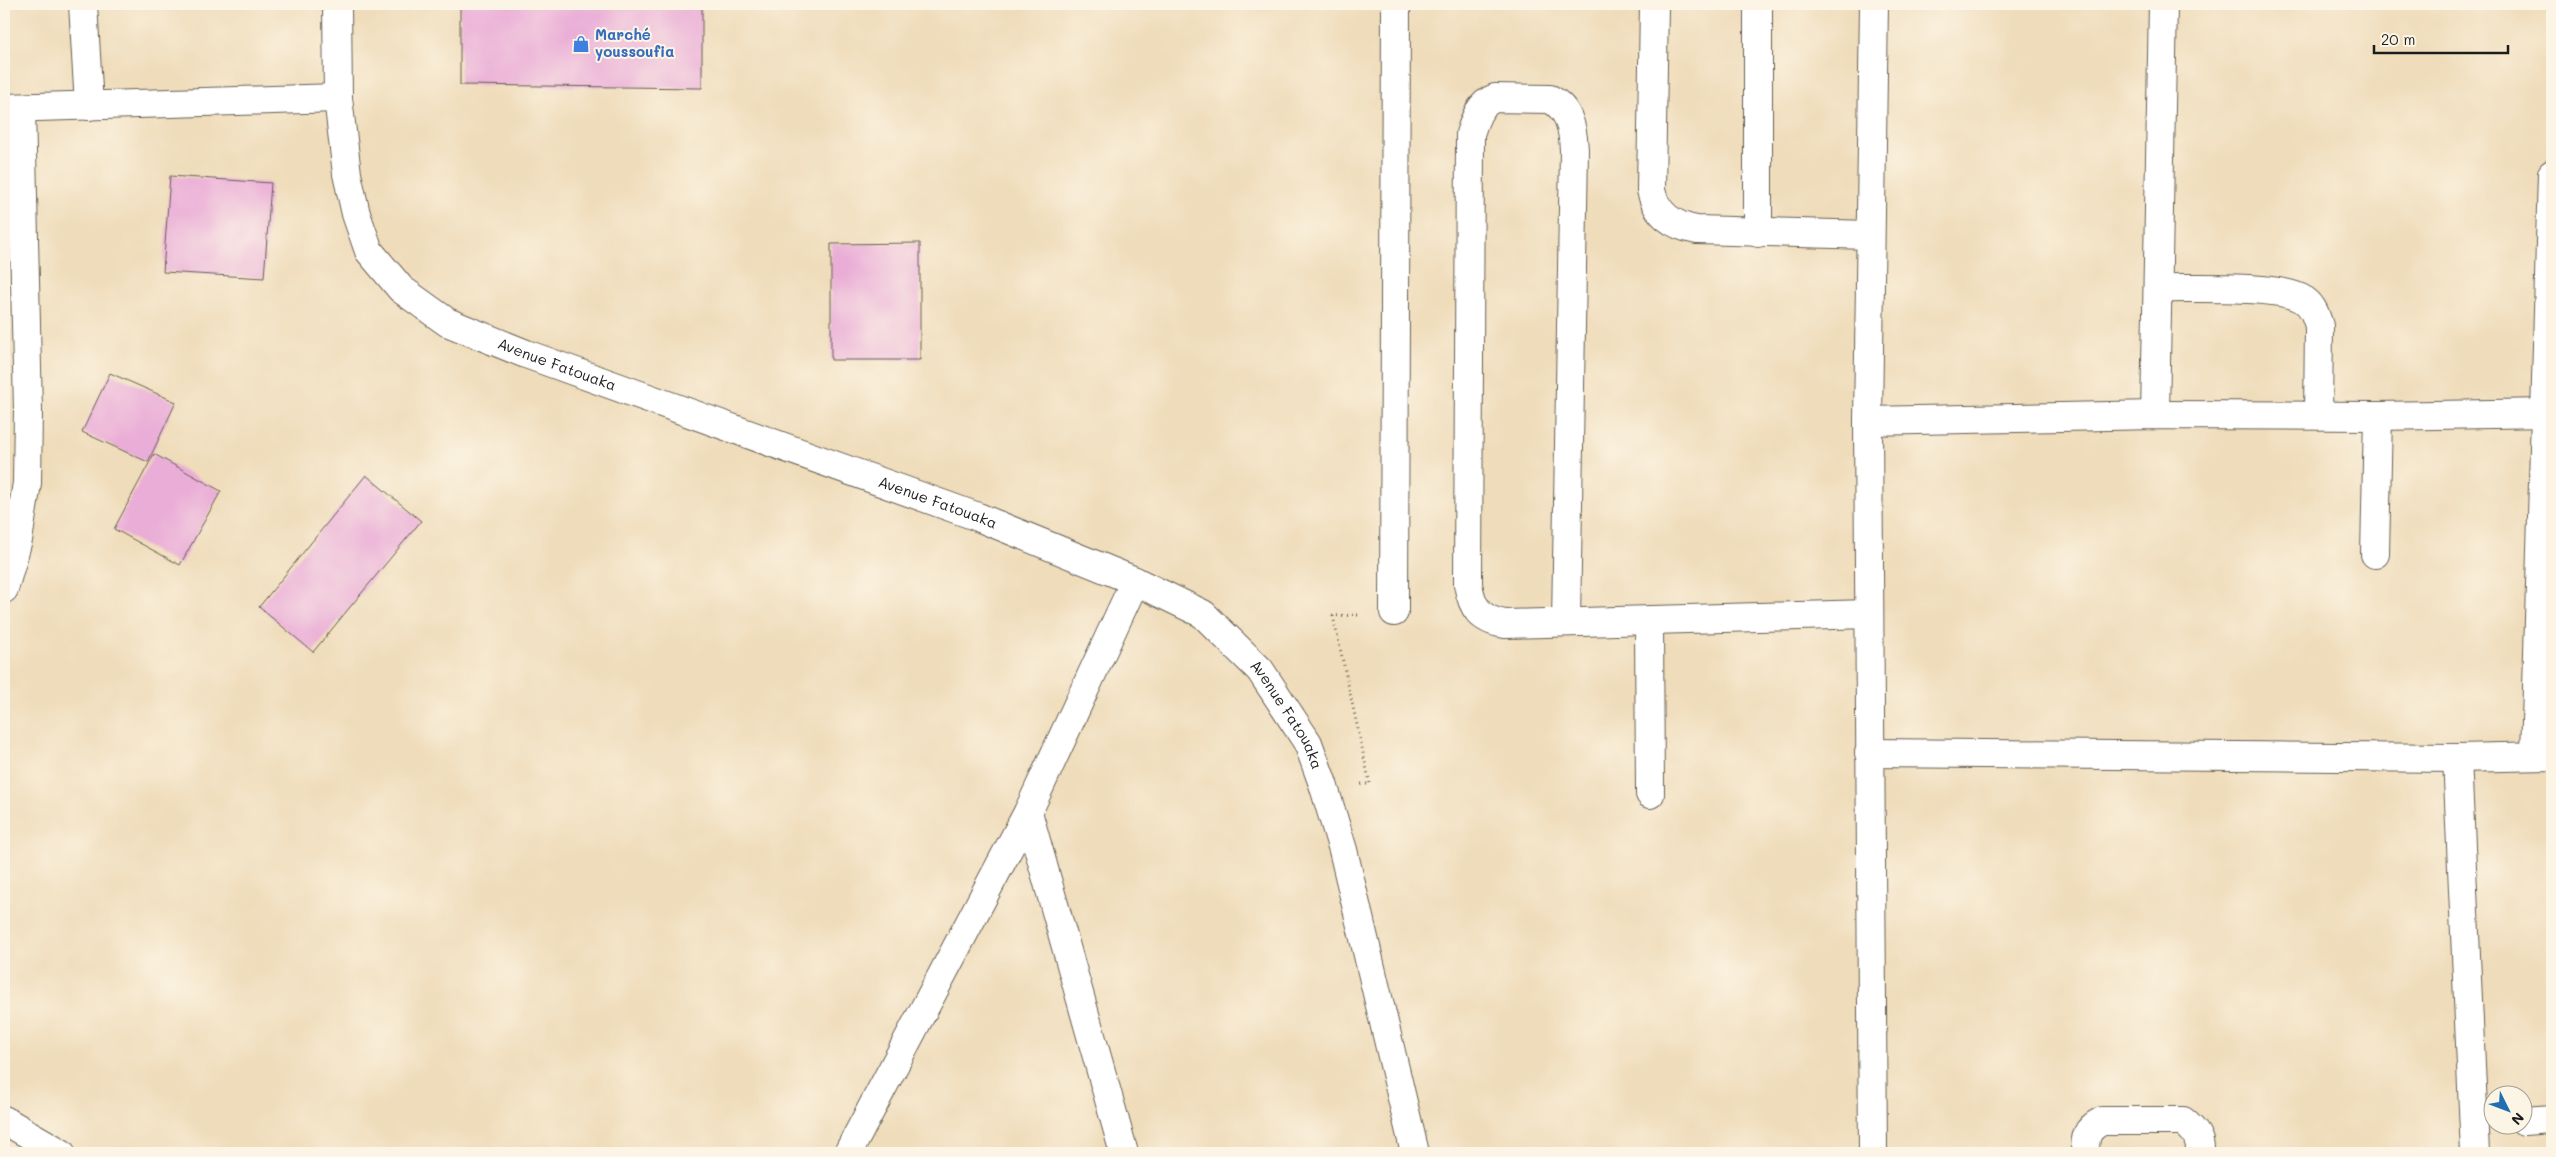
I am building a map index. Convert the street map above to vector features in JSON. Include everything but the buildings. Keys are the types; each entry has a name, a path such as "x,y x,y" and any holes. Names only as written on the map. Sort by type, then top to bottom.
{"street":[{"path":"83,4 88,106"},
{"name":"Avenue Fatouaka","path":"337,4 338,98 347,174 356,214 369,252 401,289 447,322 526,354 978,517 1135,581 1203,614 1260,670 1308,743 1323,784 1343,850 1415,1153"},
{"path":"1394,612 1396,4"},
{"path":"1654,4 1651,190 1654,203 1665,218 1681,228 1870,235"},
{"path":"1758,4 1758,232"},
{"path":"1873,1153 1868,421 1874,4"},
{"path":"2155,415 2163,4"},
{"path":"4,589 18,540 27,483 28,410 14,325 12,108 338,98"},
{"path":"1566,622 1574,150 1572,128 1558,103 1550,99 1494,98 1487,101 1482,107 1470,134 1468,584 1472,603 1482,615 1495,622 1505,624 1869,614"},
{"path":"1869,753 2457,758 2544,756 2552,174"},
{"path":"2158,288 2277,290 2306,301 2315,312 2319,326 2318,415"},
{"path":"1868,421 2155,415 2378,416 2548,413"},
{"path":"2375,554 2378,416"},
{"path":"848,1153 1028,812 1135,581"},
{"path":"1649,621 1650,794"},
{"path":"2457,758 2484,1122 2476,1153"},
{"path":"1028,812 1124,1153"},
{"path":"2534,1120 2552,1119"},
{"path":"4,1120 61,1153"},
{"path":"2085,1153 2085,1136 2092,1126 2102,1121 2183,1121 2194,1129 2201,1142 2200,1153"}],"path":[{"path":"1323,784 1370,784 1333,616 1352,616"}],"place":[{"name":"Marché youssoufia","path":"581,44"}]}
